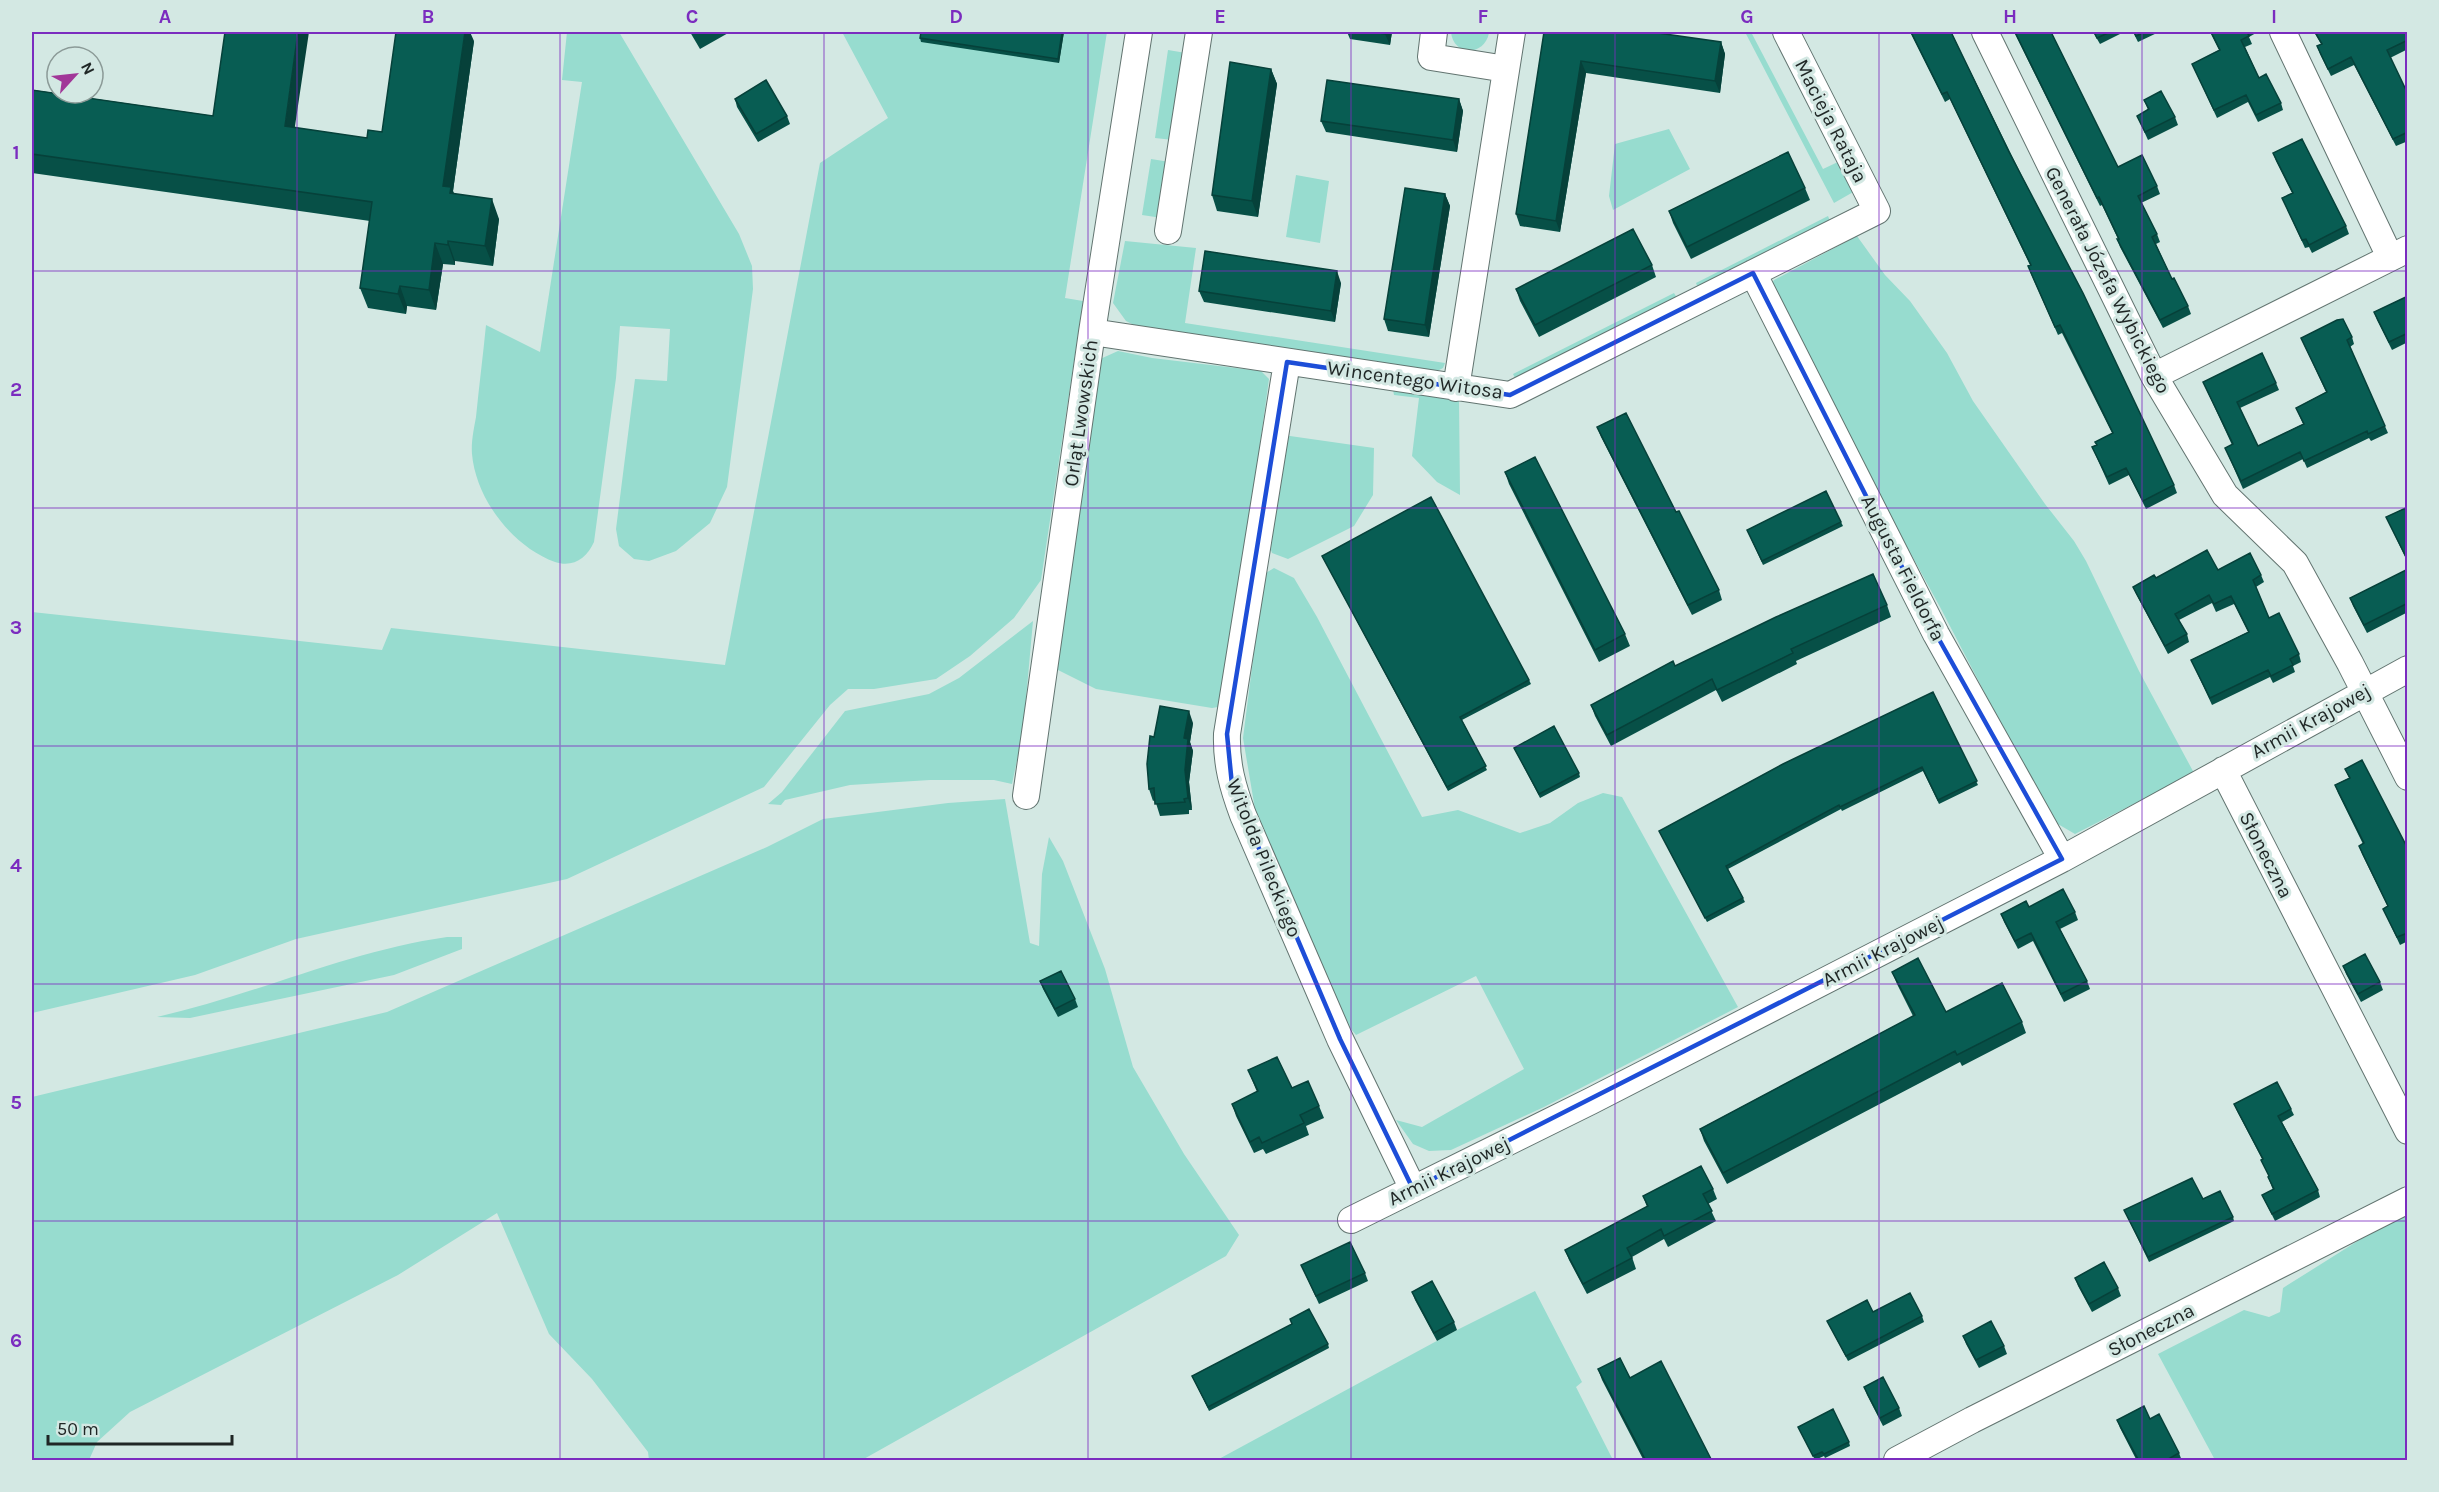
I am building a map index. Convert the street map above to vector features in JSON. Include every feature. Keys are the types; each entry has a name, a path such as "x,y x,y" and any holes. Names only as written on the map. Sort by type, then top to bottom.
{"street":[{"name":"Orląt Lwowskich","path":"1026,796 1092,332 1139,32"},
{"path":"1168,231 1199,32"},
{"path":"1434,32 1431,57 1506,69"},
{"path":"1456,388 1512,32"},
{"name":"Macieja Rataja","path":"1786,32 1877,211"},
{"name":"Generała Józefa Wybickiego","path":"1985,32 2154,376 2225,495 2295,563 2365,691 2408,777"},
{"path":"2154,376 2399,253 2283,32"},
{"name":"Wincentego Witosa","path":"1092,332 1510,395 1877,211"},
{"name":"Augusta Fieldorfa","path":"1753,273 1936,634 2062,859"},
{"name":"Witolda Pileckiego","path":"1287,362 1227,734 1226,757 1232,785 1266,869 1340,1039 1413,1189"},
{"name":"Armii Krajowej","path":"1351,1220 1591,1101 2062,859 2408,669"},
{"name":"Słoneczna","path":"2223,770 2408,1131"},
{"name":"Słoneczna","path":"1896,1461 1972,1420 2408,1200"}],"highlighted area":[{"path":"1753,273 1936,634 2062,859 1413,1189 1340,1039 1243,815 1232,785 1227,734 1287,362 1510,395"}],"green space":[{"path":"567,32 619,32 739,234 752,266 753,289 727,487 710,523 676,551 649,561 634,559 619,546 616,529 635,379 667,381 670,329 620,326 616,378 594,542 579,560 568,564 555,562 539,555 511,533 489,504 481,488 472,454 486,325 540,352 582,82 562,80"},
{"path":"842,32 923,32 1059,63 1064,32 1107,32 1065,298 1083,301 1041,580 1014,618 970,656 936,679 874,689 848,689 830,705 764,787 567,879 296,939 195,975 32,1013 32,612 382,650 391,628 725,665 820,163 888,118"},
{"path":"1451,32 1489,33 1481,46 1475,50 1469,50 1457,46"},
{"path":"1745,32 1751,32 1823,169 1840,161 1855,191 1834,203"},
{"path":"1168,50 1186,53 1173,140 1155,138"},
{"path":"1669,129 1690,169 1613,210 1609,196 1615,144"},
{"path":"1151,159 1170,162 1162,218 1142,215"},
{"path":"1296,175 1329,181 1320,243 1286,237"},
{"path":"1828,216 1830,221 1698,288 1696,283"},
{"path":"1857,236 1885,275 1910,301 1947,353 1973,401 2045,504 2074,541 2139,671 2194,773 2075,834 2051,820 1940,607 1767,292 1774,280"},
{"path":"1125,241 1196,248 1185,323 1445,363 1443,368 1437,371 1134,325 1126,321 1113,303"},
{"path":"1674,293 1677,298 1516,380 1513,374"},
{"path":"1118,351 1152,358 1261,371 1269,379 1224,706 1212,708 1096,689 1052,667 1093,417 1098,360"},
{"path":"1393,390 1459,399 1460,495 1437,482 1412,456 1419,398 1394,395"},
{"path":"1283,435 1374,448 1373,495 1354,526 1288,559 1272,553 1266,536"},
{"path":"1274,568 1294,578 1317,617 1422,817 1458,810 1520,833 1550,823 1578,803 1603,793 1622,797 1738,1007 1544,1107 1451,1150 1429,1151 1413,1144 1396,1120 1422,1127 1524,1069 1476,976 1356,1035 1346,1023 1255,809 1243,738 1264,574"},
{"path":"1033,621 1023,732 1012,784 994,780 930,780 850,785 785,800 781,805 768,804 782,792 845,711 929,694 959,678"},
{"path":"1005,799 1030,943 1039,946 1042,874 1049,837 1063,861 1105,969 1133,1067 1184,1154 1239,1235 1226,1256 862,1460 649,1460 648,1452 592,1379 549,1334 497,1213 398,1275 130,1412 97,1442 89,1460 32,1460 32,1097 387,1012 767,847 823,819 948,803"},
{"path":"447,937 462,937 462,949 394,975 190,1018 157,1017 194,1008 374,952"},
{"path":"2407,1210 2407,1460 2215,1460 2158,1354 2244,1310 2269,1317 2280,1312 2283,1288"},
{"path":"1535,1291 1582,1382 1576,1387 1613,1460 1217,1460 1457,1330"}],"building":[{"path":"225,32 298,32 285,126 367,138 368,130 382,132 396,32 465,32 443,186 451,187 450,193 492,199 485,246 448,241 448,245 435,243 429,290 400,286 398,294 360,288 372,202 32,154 32,90 45,92 45,105 105,105 105,100 213,116"},
{"path":"921,32 1062,32 1058,59 920,38"},
{"path":"1544,32 1651,32 1721,42 1715,81 1581,61 1556,221 1516,214"},
{"path":"1911,32 1951,32 2009,152 2083,293 2174,485 2143,501 2126,468 2107,477 2092,447 2097,445 2095,442 2113,433 2060,325 2055,327 2028,266 2031,265 1947,92 1942,94"},
{"path":"2015,32 2051,32 2118,167 2142,155 2157,186 2138,196 2157,234 2152,237 2188,306 2160,320 2117,239 2119,239 2099,197 2097,198"},
{"path":"2094,32 2110,32 2097,38"},
{"path":"2211,32 2247,32 2249,36 2241,40 2259,78 2266,74 2281,103 2256,115 2246,95 2214,110 2192,64 2220,50"},
{"path":"2315,32 2408,32 2408,40 2387,50 2408,91 2408,132 2393,139 2351,57 2328,69 2317,46 2322,44"},
{"path":"1230,62 1271,69 1252,201 1212,195"},
{"path":"766,80 787,116 756,134 735,99"},
{"path":"1327,80 1459,99 1453,140 1321,121"},
{"path":"2161,91 2175,117 2145,132 2137,116 2149,109 2144,100"},
{"path":"2302,139 2346,226 2309,245 2306,239 2302,240 2282,198 2293,193 2273,153"},
{"path":"1788,152 1805,188 1687,247 1669,211"},
{"path":"1405,188 1445,194 1425,325 1384,319"},
{"path":"1633,229 1652,265 1535,325 1516,289"},
{"path":"1205,251 1337,271 1331,311 1199,291"},
{"path":"2408,296 2408,333 2389,342 2374,312"},
{"path":"2343,319 2352,337 2347,340 2385,426 2368,434 2367,431 2304,461 2300,452 2241,481 2225,448 2233,444 2203,382 2262,353 2276,383 2237,402 2258,446 2304,424 2296,408 2327,392 2301,338"},
{"path":"1626,413 1719,590 1688,605 1597,427"},
{"path":"1535,457 1625,634 1595,650 1505,472"},
{"path":"1826,491 1841,522 1762,561 1747,530"},
{"path":"1431,497 1529,680 1460,717 1486,766 1447,787 1322,556"},
{"path":"2408,507 2408,561 2386,517"},
{"path":"2207,550 2218,570 2250,553 2261,575 2253,580 2269,618 2279,613 2299,654 2290,659 2293,665 2271,676 2268,670 2210,698 2191,660 2249,632 2231,596 2214,604 2209,595 2175,614 2187,634 2165,646 2133,587 2154,575 2156,578"},
{"path":"2408,569 2408,603 2364,625 2350,598"},
{"path":"1873,574 1887,605 1791,649 1793,653 1717,690 1712,679 1607,735 1591,705 1673,661 1675,666 1776,617"},
{"path":"1933,692 1977,781 1938,800 1922,767 1840,807 1839,805 1726,866 1743,898 1705,918 1659,831 1783,764"},
{"path":"1160,706 1189,711 1184,738 1188,739 1185,770 1188,798 1184,799 1185,802 1155,804 1154,788 1149,789 1147,764 1150,736 1154,737"},
{"path":"1554,726 1579,773 1539,794 1514,748"},
{"path":"2362,760 2408,849 2408,939 2405,934 2397,937 2383,909 2388,906 2359,846 2364,843 2335,785 2350,778 2345,769"},
{"path":"2063,889 2075,912 2056,922 2087,981 2061,994 2031,933 2015,941 2001,914 2026,901 2029,907"},
{"path":"2365,954 2380,982 2358,994 2343,966"},
{"path":"1918,958 1946,1012 2002,983 2022,1022 1957,1055 1955,1051 1723,1173 1700,1129 1915,1015 1892,972"},
{"path":"1061,971 1075,999 1055,1009 1040,981"},
{"path":"1277,1057 1292,1088 1308,1081 1319,1106 1300,1115 1304,1123 1262,1143 1259,1137 1250,1142 1232,1104 1258,1091 1248,1070"},
{"path":"2277,1082 2291,1109 2278,1116 2318,1190 2272,1214 2262,1195 2274,1189 2261,1160 2263,1159 2234,1104"},
{"path":"1701,1166 1713,1189 1703,1194 1712,1211 1664,1236 1661,1229 1627,1248 1632,1258 1583,1284 1565,1250 1648,1206 1643,1196"},
{"path":"2192,1178 2203,1199 2220,1191 2233,1217 2148,1257 2124,1210"},
{"path":"1350,1242 1365,1273 1316,1296 1301,1265"},
{"path":"2104,1262 2118,1288 2089,1304 2075,1278"},
{"path":"1432,1281 1454,1322 1434,1333 1412,1292"},
{"path":"1910,1293 1922,1316 1846,1356 1827,1321 1867,1300 1873,1312"},
{"path":"1309,1309 1328,1344 1208,1407 1192,1376 1292,1324 1290,1319"},
{"path":"1991,1321 2004,1346 1976,1360 1963,1336"},
{"path":"1620,1358 1630,1378 1661,1361 1712,1461 1646,1461 1598,1369"},
{"path":"1883,1377 1899,1408 1880,1418 1864,1387"},
{"path":"2144,1406 2150,1419 2159,1414 2179,1453 2165,1461 2139,1461 2117,1420"},
{"path":"1833,1409 1849,1442 1824,1454 1822,1452 1813,1456 1798,1427"}]}
